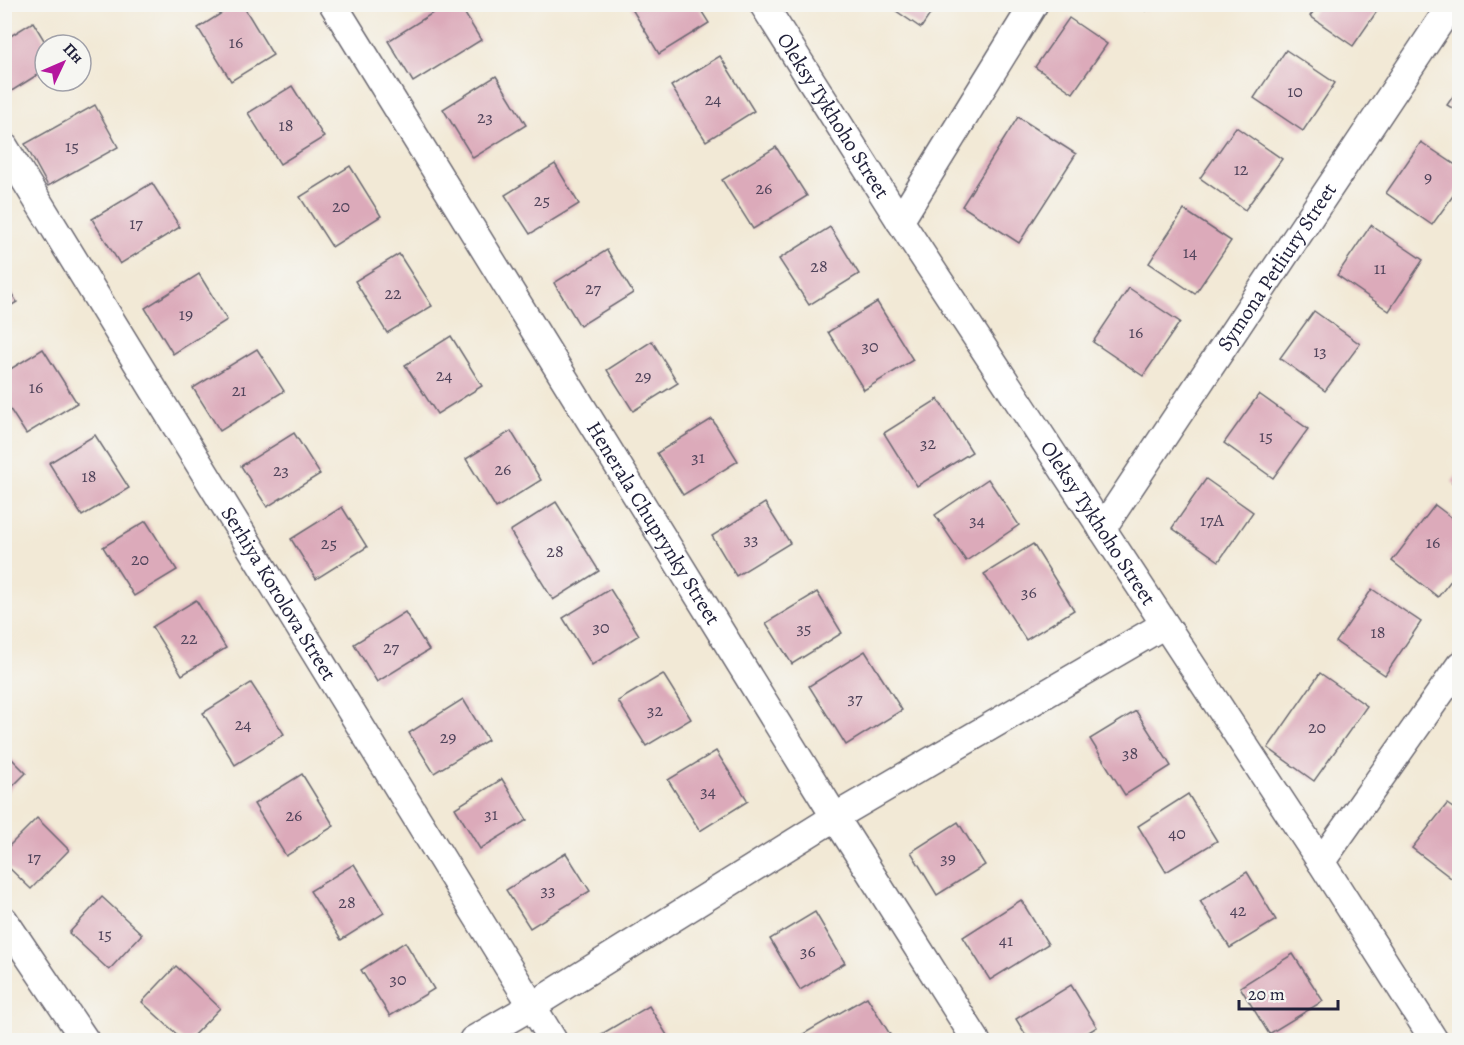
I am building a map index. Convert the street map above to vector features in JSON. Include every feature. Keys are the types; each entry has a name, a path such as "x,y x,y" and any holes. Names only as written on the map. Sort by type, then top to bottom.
{"street":[{"name":"Henerala Chuprynky Street","path":"333,4 976,1041"},
{"path":"900,221 1034,4"},
{"name":"Symona Petliury Street","path":"1102,529 1452,4"},
{"name":"Oleksy Tykhoho Street","path":"775,11 900,221 1321,862 1434,1041"},
{"name":"Serhiya Korolova Street","path":"4,146 553,1041"},
{"path":"473,1041 835,817 1164,625"},
{"path":"1321,862 1460,665"},
{"path":"4,920 85,1041"}],"building":[{"path":"236,4 242,4 273,55 231,81 198,28"},
{"path":"447,4 459,4 481,40 413,82 388,41"},
{"path":"629,4 697,4 709,23 659,54"},
{"path":"886,4 937,4 921,28"},
{"path":"1136,4 1150,4 1146,11"},
{"path":"1319,4 1382,4 1353,46 1310,16"},
{"path":"1069,18 1107,44 1073,93 1035,67"},
{"path":"33,22 40,33 33,33 33,78 10,92 4,84 4,40"},
{"path":"1286,50 1335,83 1303,131 1254,98"},
{"path":"720,56 754,111 706,141 671,86"},
{"path":"496,76 526,125 473,158 443,109"},
{"path":"292,86 324,137 280,164 248,113"},
{"path":"1460,86 1460,113 1447,105"},
{"path":"95,105 118,147 48,186 25,144"},
{"path":"1018,117 1076,154 1019,243 962,206"},
{"path":"1236,127 1282,159 1245,210 1200,178"},
{"path":"1421,142 1460,168 1460,186 1432,225 1386,193"},
{"path":"776,147 807,196 753,229 722,180"},
{"path":"555,164 579,204 530,234 505,195"},
{"path":"350,166 381,216 332,247 300,197"},
{"path":"152,183 180,227 120,264 92,219"},
{"path":"1184,210 1231,241 1195,294 1149,263"},
{"path":"1371,225 1423,260 1389,311 1337,275"},
{"path":"830,227 859,274 809,305 779,259"},
{"path":"607,250 633,293 580,326 554,283"},
{"path":"399,254 432,306 387,333 355,281"},
{"path":"199,274 227,320 173,354 145,308"},
{"path":"4,282 17,302 4,310"},
{"path":"1129,288 1180,322 1143,376 1093,342"},
{"path":"877,302 913,360 864,390 828,332"},
{"path":"1314,311 1360,344 1325,391 1280,358"},
{"path":"451,336 482,386 437,414 405,365"},
{"path":"652,341 678,383 633,411 607,370"},
{"path":"43,349 77,403 26,434 4,400 4,373"},
{"path":"257,349 284,391 220,431 193,388"},
{"path":"1259,394 1308,429 1273,478 1224,443"},
{"path":"938,399 972,452 917,486 884,433"},
{"path":"712,419 738,461 683,495 657,453"},
{"path":"511,431 541,480 496,508 466,459"},
{"path":"294,433 320,474 267,507 241,466"},
{"path":"95,435 129,488 82,516 49,463"},
{"path":"1460,471 1460,487 1452,482"},
{"path":"988,479 1019,525 966,561 935,515"},
{"path":"1206,479 1253,512 1219,561 1172,528"},
{"path":"556,502 599,571 553,600 510,531"},
{"path":"765,503 790,543 736,576 712,536"},
{"path":"1435,505 1460,524 1460,569 1438,597 1392,561"},
{"path":"342,507 367,547 316,579 291,539"},
{"path":"146,521 177,570 134,596 103,547"},
{"path":"1033,544 1074,610 1026,640 984,574"},
{"path":"610,589 639,635 592,665 563,618"},
{"path":"1372,589 1421,622 1385,675 1336,642"},
{"path":"817,592 842,633 792,664 766,623"},
{"path":"196,600 226,648 182,675 152,627"},
{"path":"405,612 429,650 377,682 354,644"},
{"path":"865,651 902,710 846,745 809,686"},
{"path":"1320,673 1367,706 1314,781 1268,748"},
{"path":"663,674 691,719 646,746 618,701"},
{"path":"251,683 284,734 235,765 203,713"},
{"path":"463,699 488,740 434,773 409,733"},
{"path":"1136,711 1171,766 1125,795 1090,739"},
{"path":"4,751 26,773 4,795"},
{"path":"716,751 748,801 700,831 668,780"},
{"path":"302,774 334,826 286,856 254,804"},
{"path":"502,779 527,820 480,849 455,808"},
{"path":"1188,794 1217,841 1166,872 1138,826"},
{"path":"1447,804 1460,813 1460,876 1455,881 1412,848"},
{"path":"37,818 69,850 31,889 4,863 4,851"},
{"path":"958,822 985,865 937,895 911,852"},
{"path":"566,853 590,891 530,928 506,890"},
{"path":"354,864 384,913 341,940 310,891"},
{"path":"1247,872 1276,920 1230,948 1200,901"},
{"path":"102,897 142,934 109,970 69,933"},
{"path":"1021,900 1048,944 990,980 963,937"},
{"path":"815,912 845,963 800,990 770,939"},
{"path":"405,942 434,989 390,1016 361,970"},
{"path":"1293,954 1323,1001 1269,1034 1240,987"},
{"path":"176,966 220,1008 189,1040 183,1040 142,1002"},
{"path":"1071,985 1097,1027 1076,1040 1029,1040 1016,1019"},
{"path":"867,997 891,1036 884,1040 793,1040"},
{"path":"649,1006 670,1040 597,1040 595,1038"},
{"path":"4,1029 11,1040 4,1040"}]}
